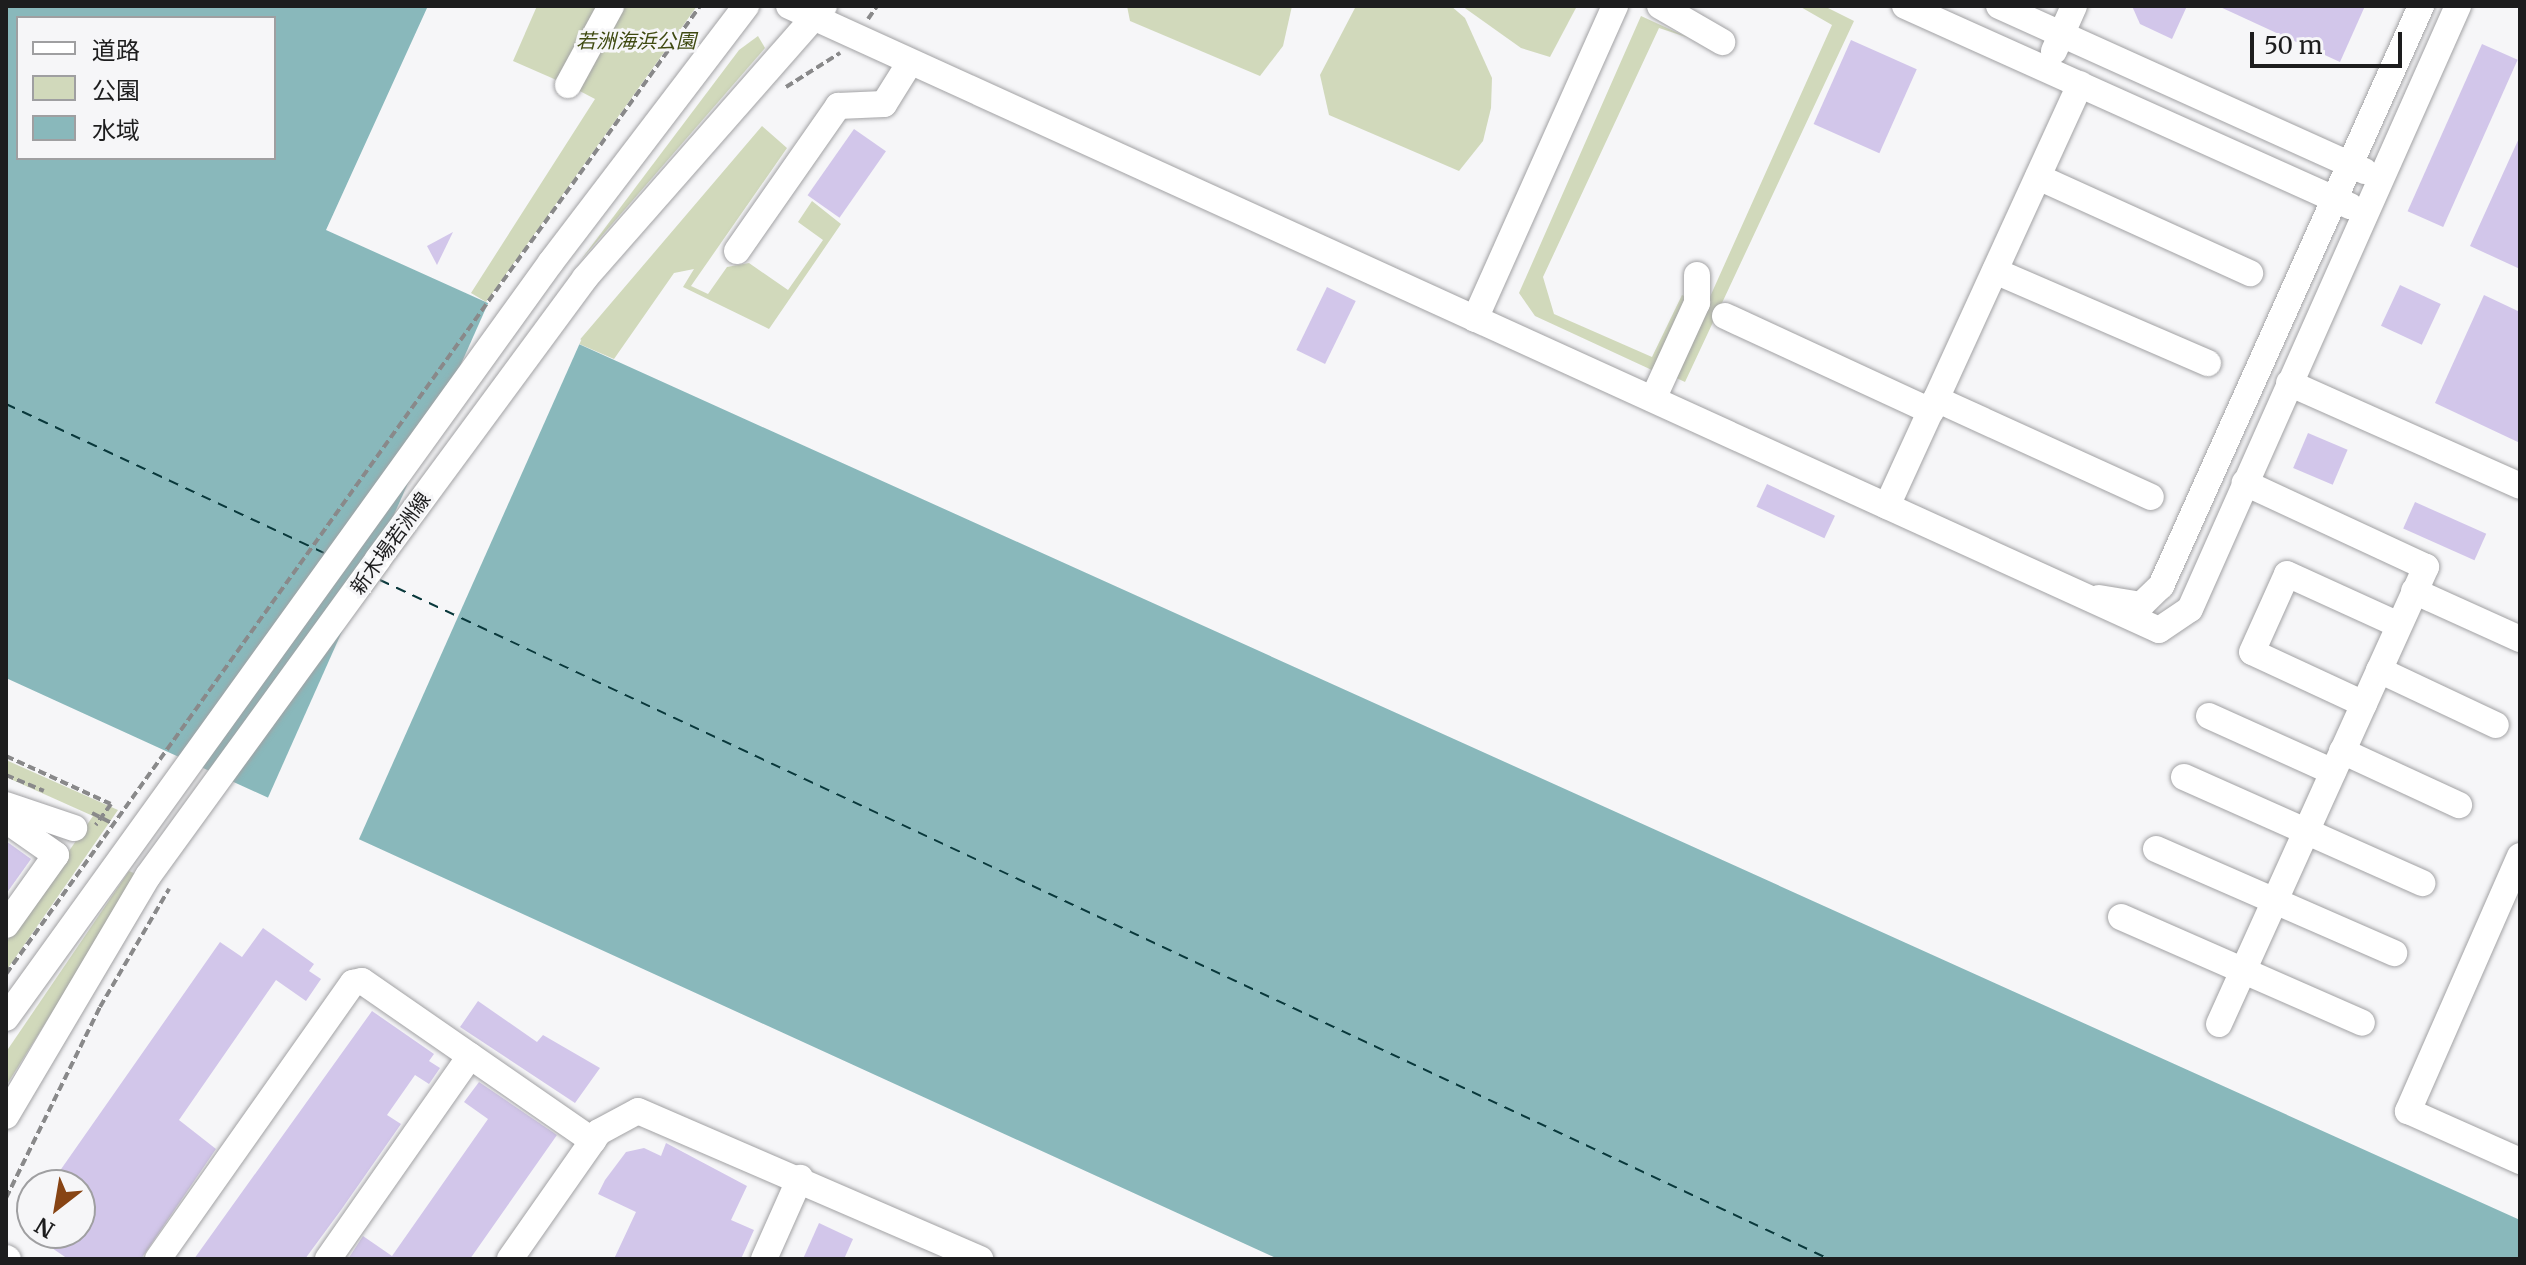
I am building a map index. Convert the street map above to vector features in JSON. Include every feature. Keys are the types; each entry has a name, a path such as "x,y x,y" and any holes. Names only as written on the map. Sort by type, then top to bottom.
{"street":[{"path":"568,85 611,6"},
{"name":"新木場若洲線","path":"6,1018 115,860 551,262 746,6"},
{"path":"1475,319 1615,6"},
{"path":"1660,6 1722,42"},
{"path":"1905,6 2364,212"},
{"path":"1999,6 2380,178"},
{"path":"2046,69 2074,6"},
{"path":"2084,595 2141,605 2161,586 2421,6"},
{"path":"809,10 909,64 2084,595 2138,626 2176,625 2245,483 2458,6"},
{"name":"新木場若洲線","path":"6,1116 148,876 585,278 809,10"},
{"path":"737,251 838,106 884,104 909,64"},
{"path":"1887,506 2080,84"},
{"path":"2038,177 2250,273"},
{"path":"1995,271 2208,363"},
{"path":"1653,399 1697,303 1697,275"},
{"path":"1725,316 2151,497"},
{"path":"2289,383 2520,486"},
{"path":"2219,1024 2426,567 2245,483"},
{"path":"2364,704 2252,652 2287,574 2399,625"},
{"path":"2414,591 2520,639"},
{"path":"2379,670 2496,725"},
{"path":"2209,716 2459,805"},
{"path":"2184,777 2422,883"},
{"path":"6,805 74,828"},
{"path":"6,820 56,855 6,925"},
{"path":"2156,849 2394,953"},
{"path":"2520,856 2408,1111 2520,1161"},
{"path":"2121,917 2242,973 2362,1023"},
{"path":"158,1259 353,983 362,981 593,1141"},
{"path":"328,1259 470,1056"},
{"path":"510,1259 593,1141 621,1115 654,1112 980,1259"},
{"path":"764,1259 800,1178"}],"path":[{"path":"6,974 700,6"},
{"path":"874,12 877,6"},
{"path":"780,94 839,54"},
{"path":"6,1197 100,1007 178,876"}],"green space":[{"path":"537,6 602,6 561,82 513,61"},
{"name":"若洲海浜公園","path":"622,6 697,6 486,302 471,293 595,99 574,88"},
{"path":"1127,6 1292,6 1283,46 1260,76 1130,21"},
{"path":"1356,6 1451,6 1465,18 1492,78 1491,108 1483,141 1459,171 1329,115 1320,75"},
{"path":"1462,6 1577,6 1550,57 1521,48"},
{"path":"1799,6 1824,6 1854,21 1685,382 1674,377 1832,25"},
{"path":"1641,16 1689,38 1659,28 1543,277 1554,314 1652,357 1682,295 1687,297 1654,371 1535,316 1519,293"},
{"path":"758,36 765,48 580,261 739,50"},
{"path":"762,126 787,148 691,286 708,294 727,267 749,263 788,290 823,240 798,222 812,201 841,224 769,329 683,287 694,269 674,273 614,359 577,343"},
{"path":"6,760 118,810 6,971 6,943 93,816 6,777"},
{"path":"129,871 138,875 6,1086 6,1052"}],"water":[{"path":"6,6 427,8 326,230 2520,1220 2520,1259 1278,1259 6,678"}],"pier":[{"path":"490,299 581,340 353,852 262,811"}],"building":[{"path":"2132,6 2187,6 2172,39 2140,24"},
{"path":"2218,6 2365,6 2340,62"},
{"path":"1851,40 1917,69 1879,153 1814,124"},
{"path":"2482,44 2518,60 2443,227 2408,211"},
{"path":"854,129 886,151 839,218 808,195"},
{"path":"2520,136 2520,269 2470,246"},
{"path":"453,232 437,265 427,246"},
{"path":"2400,285 2441,304 2422,345 2381,326"},
{"path":"1327,287 1356,301 1325,364 1296,350"},
{"path":"2484,295 2520,312 2520,443 2435,403"},
{"path":"2308,433 2348,450 2333,485 2293,468"},
{"path":"1767,484 1835,516 1824,538 1756,507"},
{"path":"2415,502 2486,534 2474,560 2403,528"},
{"path":"6,841 31,859 6,894"},
{"path":"263,928 314,964 309,971 321,979 306,1001 276,980 179,1120 216,1149 141,1259 68,1259 53,1249 96,1249 96,1169 61,1169 220,942 242,957"},
{"path":"478,1001 537,1042 543,1035 600,1068 575,1103 460,1027"},
{"path":"372,1011 434,1054 429,1061 440,1068 429,1084 415,1075 387,1115 401,1124 341,1210 305,1259 194,1259"},
{"path":"479,1082 557,1135 470,1259 348,1259 363,1236 392,1256 488,1119 464,1102"},
{"path":"666,1143 747,1186 731,1220 754,1230 741,1259 614,1259 636,1212 598,1194 626,1152 644,1148 661,1156"},
{"path":"819,1223 853,1239 844,1259 803,1259"}],"ferry route":[{"path":"6,404 324,553"},
{"path":"380,580 1829,1259"}]}
